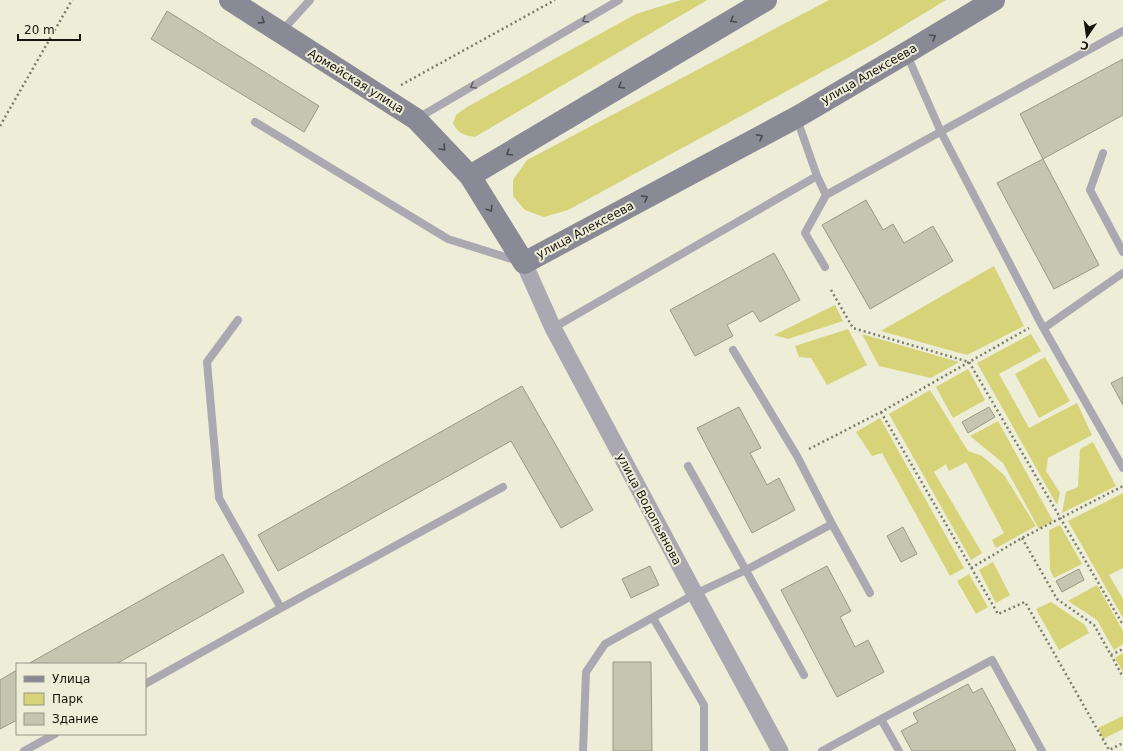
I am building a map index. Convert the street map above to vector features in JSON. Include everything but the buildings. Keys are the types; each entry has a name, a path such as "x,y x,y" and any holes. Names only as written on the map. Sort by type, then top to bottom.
{"street":[{"name":"Армейская улица","path":"230,0 416,119 470,176"},
{"path":"470,176 766,0"},
{"name":"улица Алексеева","path":"470,176 524,263 797,117 994,0"},
{"name":"улица Водопьянова","path":"524,263 553,328 780,751"}],"lane":[{"path":"281,33 310,0"},
{"path":"416,119 619,0"},
{"path":"825,267 805,232 826,195 1123,31"},
{"path":"906,53 941,132 1042,325 1123,468"},
{"path":"797,117 826,195"},
{"path":"255,122 448,239 524,263"},
{"path":"1103,153 1090,190 1123,252"},
{"path":"553,328 818,176"},
{"path":"1042,325 1123,273"},
{"path":"238,320 206,362 219,498 281,608"},
{"path":"733,350 797,456 870,593"},
{"path":"688,466 804,674"},
{"path":"146,683 503,487"},
{"path":"583,751 586,672 605,644 695,594 746,570 832,524"},
{"path":"653,618 704,704 704,751"},
{"path":"822,751 992,660 1042,751"},
{"path":"881,720 899,751"},
{"path":"24,751 53,735"}],"path":[{"path":"0,126 72,0"},
{"path":"396,88 555,0"},
{"path":"831,290 853,328 969,362 1123,625"},
{"path":"797,456 881,412 969,362 1042,325"},
{"path":"881,412 998,614 1025,602 1109,750 1123,743"},
{"path":"971,568 1022,538 1123,486"},
{"path":"1022,538 1057,599 1094,625 1123,677"},
{"path":"1111,655 1123,649"}],"green space":[{"path":"681,0 707,0 475,137 462,133 455,127 453,123 456,115 467,107 636,14"},
{"path":"829,0 946,0 875,43 568,210 544,217 525,210 513,196 513,180 527,160"},
{"path":"994,266 1024,326 967,355 881,331"},
{"path":"835,305 843,321 788,339 774,335"},
{"path":"848,329 867,365 827,385 811,358 799,357 795,346"},
{"path":"862,334 959,362 931,378 879,366"},
{"path":"1031,334 1041,351 999,374 1029,428 1077,403 1092,435 1048,458 1046,471 1060,493 1057,505 977,363"},
{"path":"1045,357 1070,401 1039,418 1015,374"},
{"path":"968,369 985,400 953,418 936,387"},
{"path":"930,390 968,451 982,456 1004,475 1036,526 996,548 992,540 1004,533 966,462 949,471 946,464 934,472 982,553 971,560 889,414"},
{"path":"880,418 964,568 950,576 882,453 872,456 856,432"},
{"path":"998,421 1053,521 1039,529 1003,463 970,436"},
{"path":"1093,442 1116,486 1062,513 1066,492 1078,487 1080,449"},
{"path":"1123,493 1123,568 1109,575 1123,599 1123,618 1068,521"},
{"path":"1060,525 1082,564 1054,578 1050,570 1049,530"},
{"path":"993,562 1010,595 996,603 979,570"},
{"path":"969,574 988,607 976,614 957,581"},
{"path":"1097,585 1123,631 1123,644 1114,650 1097,620 1068,601"},
{"path":"1051,602 1085,625 1089,633 1059,650 1036,609"},
{"path":"1123,653 1123,672 1115,658"},
{"path":"1123,716 1123,729 1103,739 1098,728"}]}
